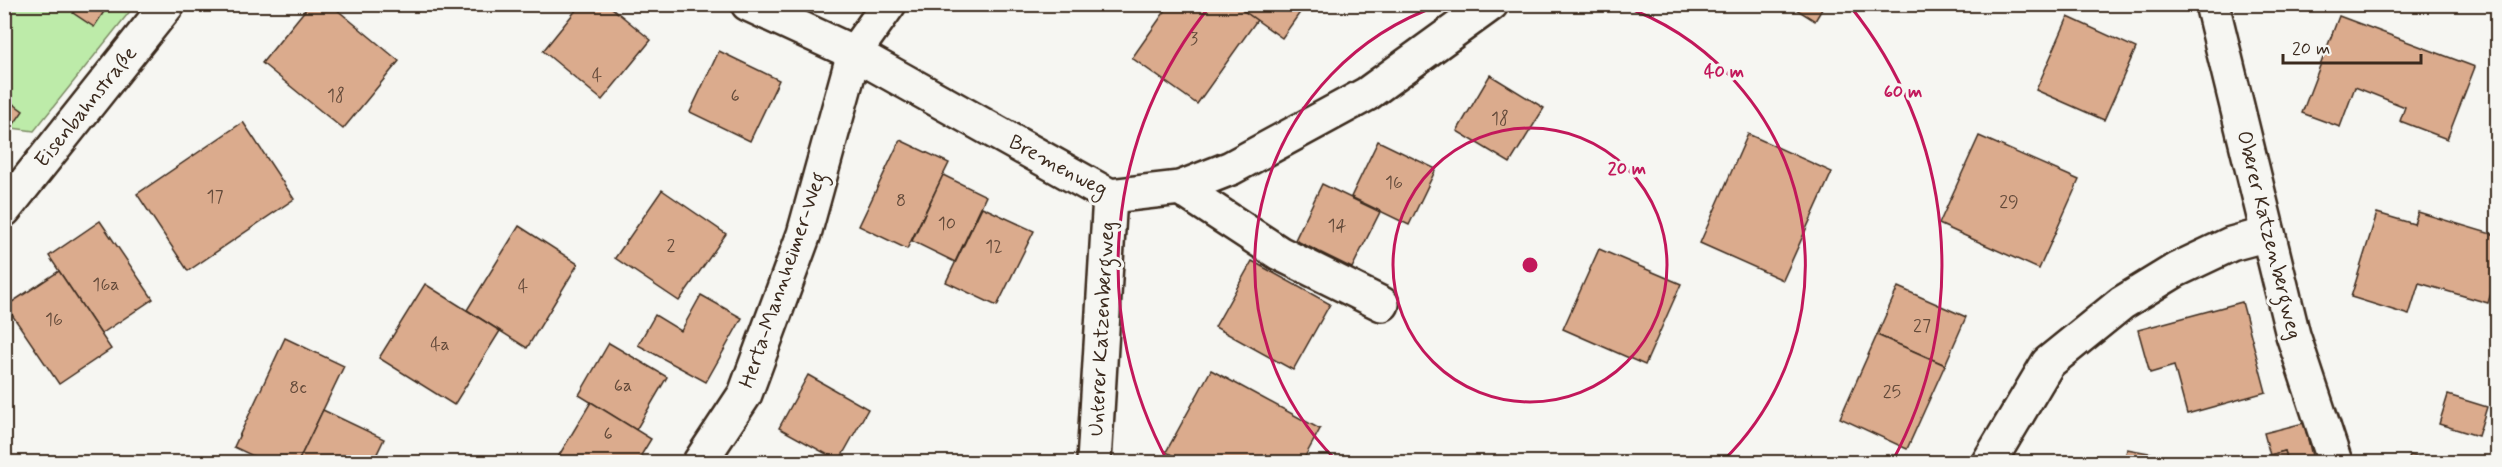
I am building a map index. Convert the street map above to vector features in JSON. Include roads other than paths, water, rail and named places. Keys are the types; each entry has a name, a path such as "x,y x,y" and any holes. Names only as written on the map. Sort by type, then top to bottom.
{"street":[{"name":"Eisenbahnstraße","path":"4,210 168,4"},
{"name":"Bremenweg","path":"748,4 854,52 1110,196 1180,188 1231,168 1367,94 1491,4"},
{"path":"854,52 889,4"},
{"name":"Oberer Katzenbergweg","path":"2212,4 2293,335 2335,462"},
{"name":"Herta-Mannheimer-Weg","path":"700,462 744,394 804,234 854,52"},
{"path":"1180,188 1279,253 1382,304"},
{"name":"Unterer Katzenbergweg","path":"1094,462 1110,196"},
{"path":"1989,462 2048,363 2122,303 2176,270 2231,244 2268,234"}]}
